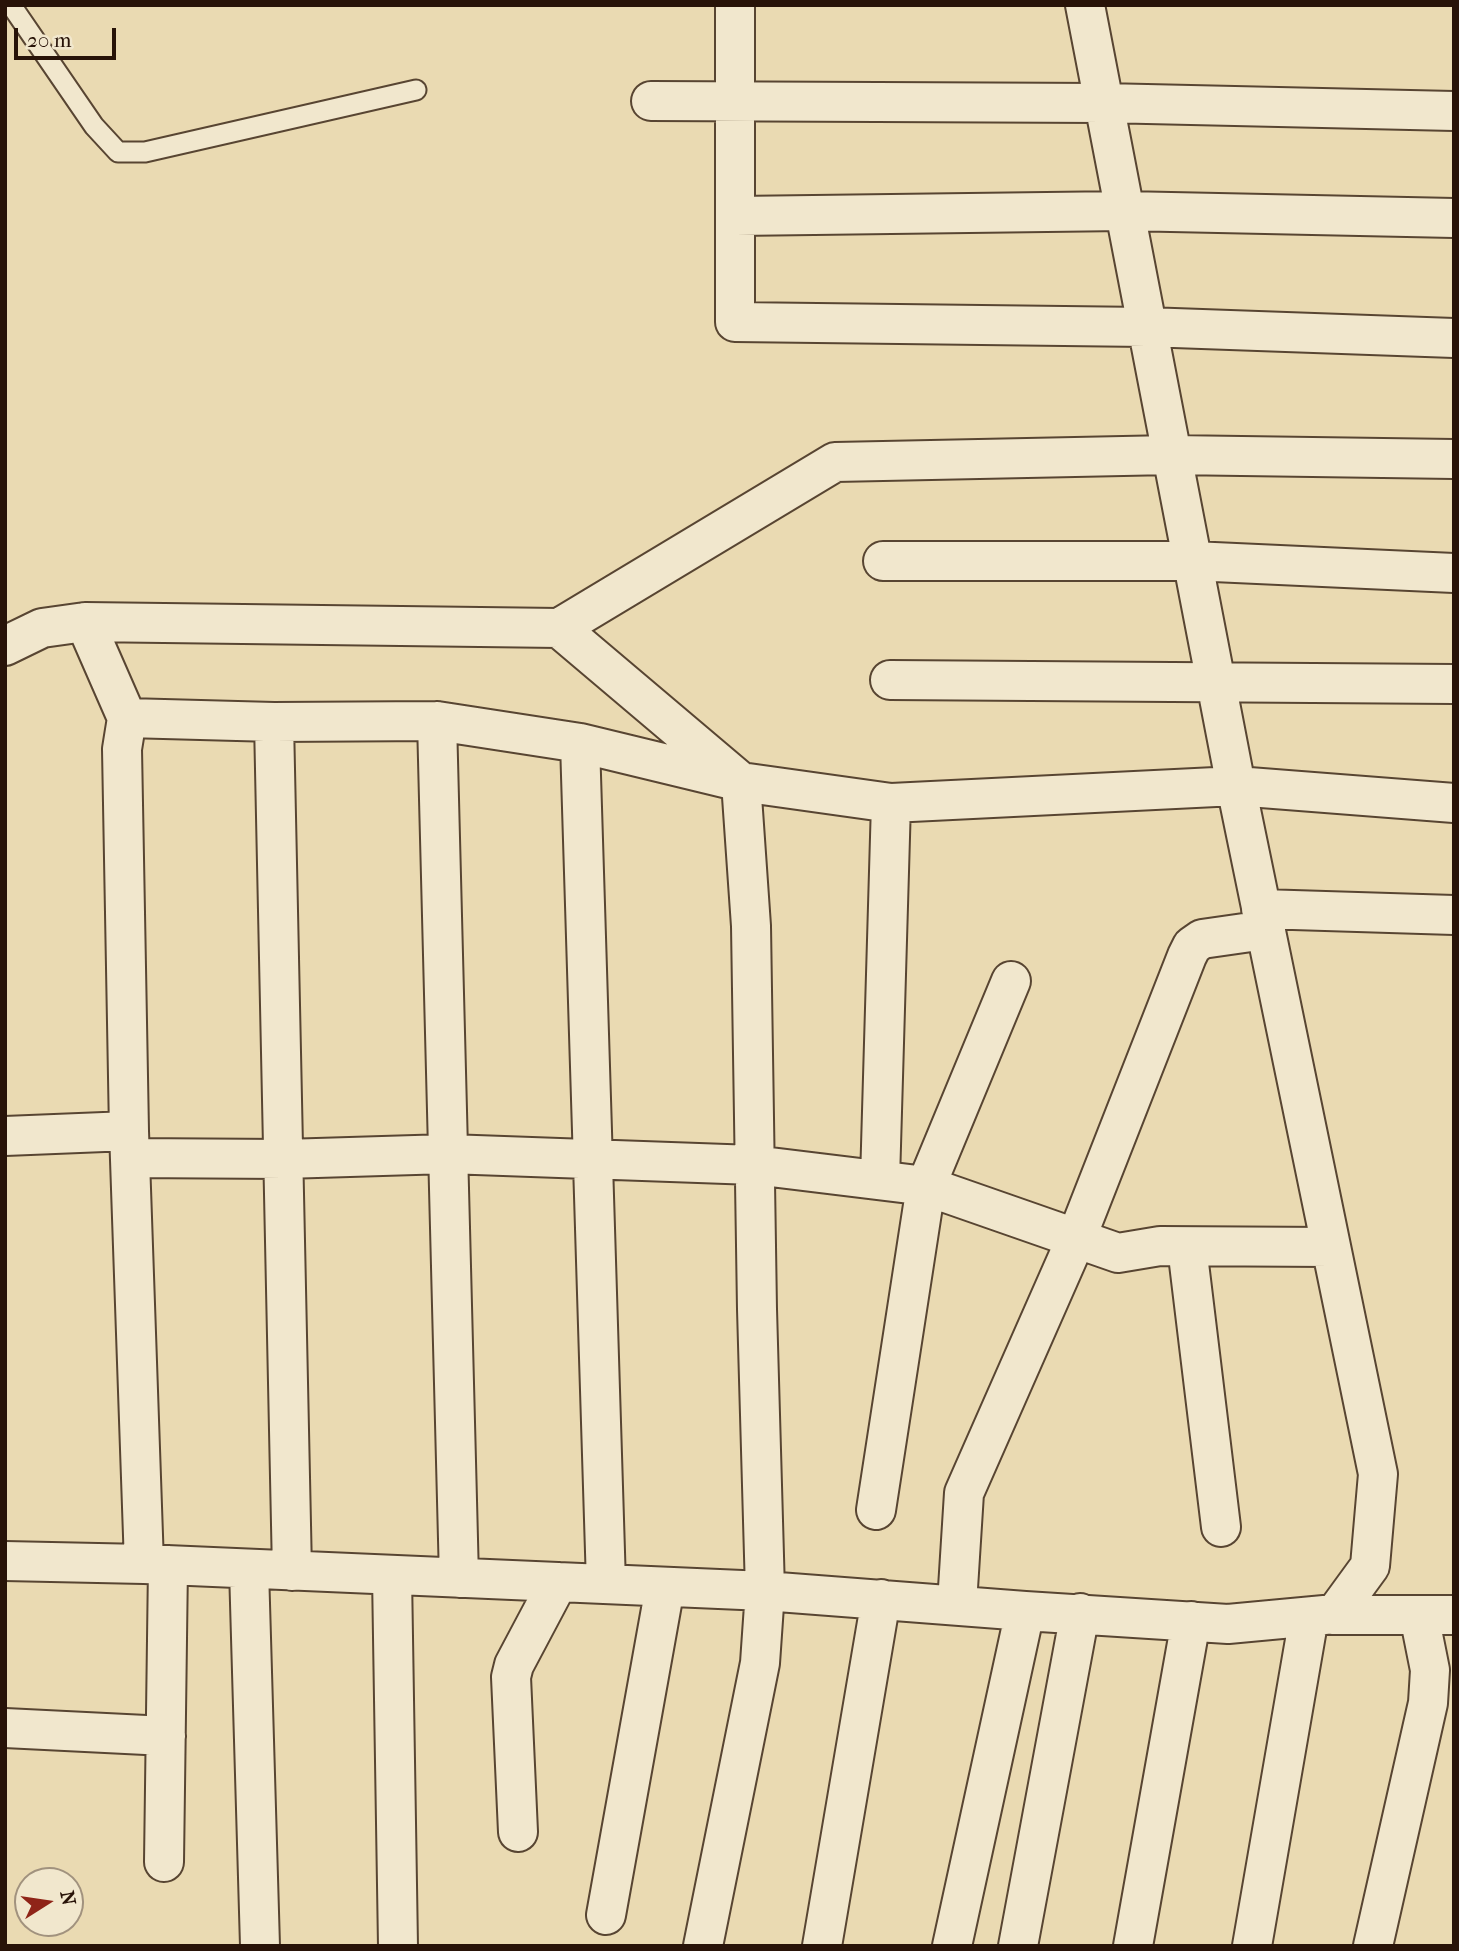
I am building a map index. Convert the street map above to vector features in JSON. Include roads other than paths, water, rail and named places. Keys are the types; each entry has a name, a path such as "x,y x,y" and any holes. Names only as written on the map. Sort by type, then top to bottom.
{"street":[{"path":"735,5 735,322 1146,327 1454,338"},
{"path":"5,1561 765,1591 1228,1624 1335,1614 1370,1566 1378,1474 1236,786 1085,5"},
{"path":"651,101 1103,103 1454,111"},
{"path":"736,216 1124,211 1454,218"},
{"path":"5,646 42,628 85,622 559,628 835,462 1171,455 1454,459"},
{"path":"883,561 1192,561 1454,573"},
{"path":"85,622 127,718 122,749 130,1145 166,1736 164,1862"},
{"path":"559,628 741,782 751,926 765,1591 760,1663 703,1946"},
{"path":"890,680 1454,684"},
{"path":"127,718 274,722 437,721 580,743 741,782 891,803 1236,786 1454,803"},
{"path":"437,721 459,1578"},
{"path":"274,722 292,1571"},
{"path":"580,743 606,1584"},
{"path":"880,1180 891,803"},
{"path":"957,1604 964,1493 1076,1238 1192,946 1202,939 1263,920 1454,915"},
{"path":"876,1510 926,1186 1011,981"},
{"path":"5,1136 284,1159 448,1154 754,1165 926,1186 1118,1254 1160,1246 1330,1247"},
{"path":"1187,1247 1221,1527"},
{"path":"249,1569 260,1946"},
{"path":"392,1575 398,1946"},
{"path":"518,1832 511,1676 514,1665 558,1582"},
{"path":"606,1915 665,1587"},
{"path":"822,1946 881,1599"},
{"path":"953,1946 1025,1611"},
{"path":"1018,1946 1080,1613"},
{"path":"1320,1616 1436,1615 1429,1703 1373,1946"},
{"path":"1252,1946 1320,1616"},
{"path":"1133,1946 1191,1621"},
{"path":"5,1728 166,1736"}],"lane":[{"path":"11,5 94,127 118,152 145,152 416,90"}]}
